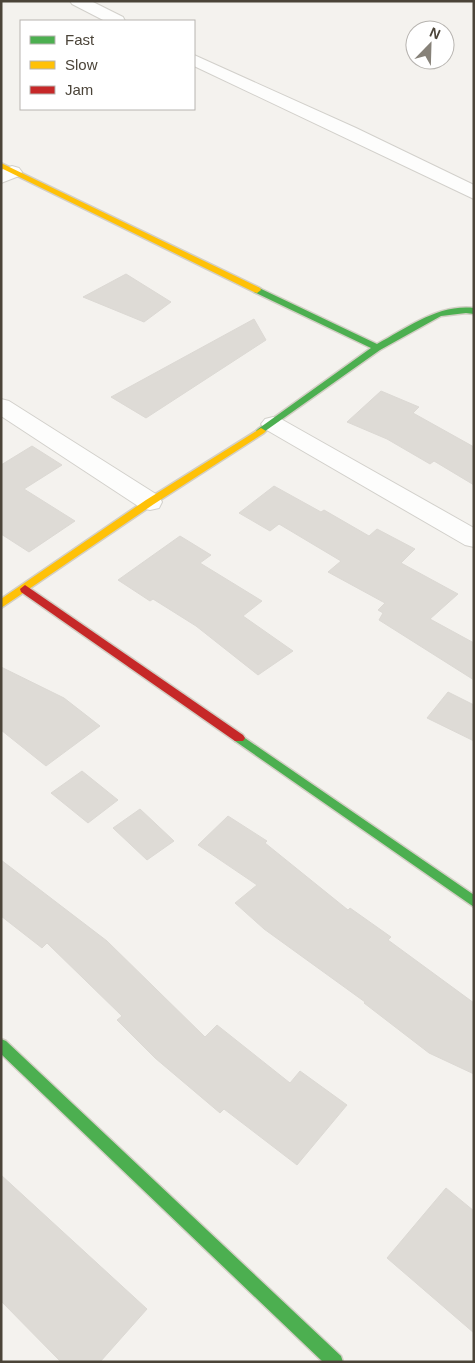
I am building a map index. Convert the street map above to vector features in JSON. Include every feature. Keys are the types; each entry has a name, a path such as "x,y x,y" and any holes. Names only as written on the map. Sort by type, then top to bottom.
{"street":[{"path":"78,1 115,20"},
{"path":"195,60 350,132 474,193"},
{"path":"5,171 377,348"},
{"path":"1,604 150,502 273,424 377,348 439,314 466,310 474,311"},
{"path":"1,406 150,502"},
{"path":"273,424 474,539"},
{"path":"25,589 474,902"},
{"path":"1,1045 335,1362"}],"building":[{"path":"126,274 171,302 144,322 83,297"},
{"path":"254,319 266,340 146,418 111,397"},
{"path":"381,391 419,407 413,413 474,447 474,485 434,461 430,464 387,439 347,422"},
{"path":"32,446 62,465 24,489 75,521 29,552 1,534 1,465"},
{"path":"274,486 321,512 324,510 369,536 377,529 415,549 401,563 458,594 430,619 474,643 474,680 379,620 383,613 378,610 385,603 328,572 341,561 279,524 270,531 239,513"},
{"path":"180,536 211,555 200,563 262,601 243,616 293,651 258,675 196,626 153,599 150,601 118,580"},
{"path":"1,667 64,698 100,726 46,766 1,730"},
{"path":"448,692 474,705 474,741 427,718"},
{"path":"82,771 118,800 88,823 51,793"},
{"path":"140,809 174,841 147,860 113,828"},
{"path":"228,816 267,841 265,843 348,910 350,908 391,937 388,940 474,1003 474,1074 429,1053 365,1002 264,929 235,903 257,885 198,845"},
{"path":"1,860 107,941 205,1037 217,1025 290,1083 300,1071 347,1105 297,1165 224,1109 220,1113 155,1058 117,1020 122,1016 47,943 42,948 1,916"},
{"path":"1,1175 147,1309 100,1362 61,1362 1,1301"},
{"path":"446,1188 474,1211 474,1333 387,1258"}],"traffic: fast":[{"path":"257,290 377,348"},
{"path":"261,431 377,348 439,314 466,310 474,311"},
{"path":"239,738 474,902"},
{"path":"1,1045 335,1362"}],"traffic: slow":[{"path":"1,165 257,290"},
{"path":"1,604 150,502 261,431"}],"traffic: jam":[{"path":"25,589 239,738"}]}
